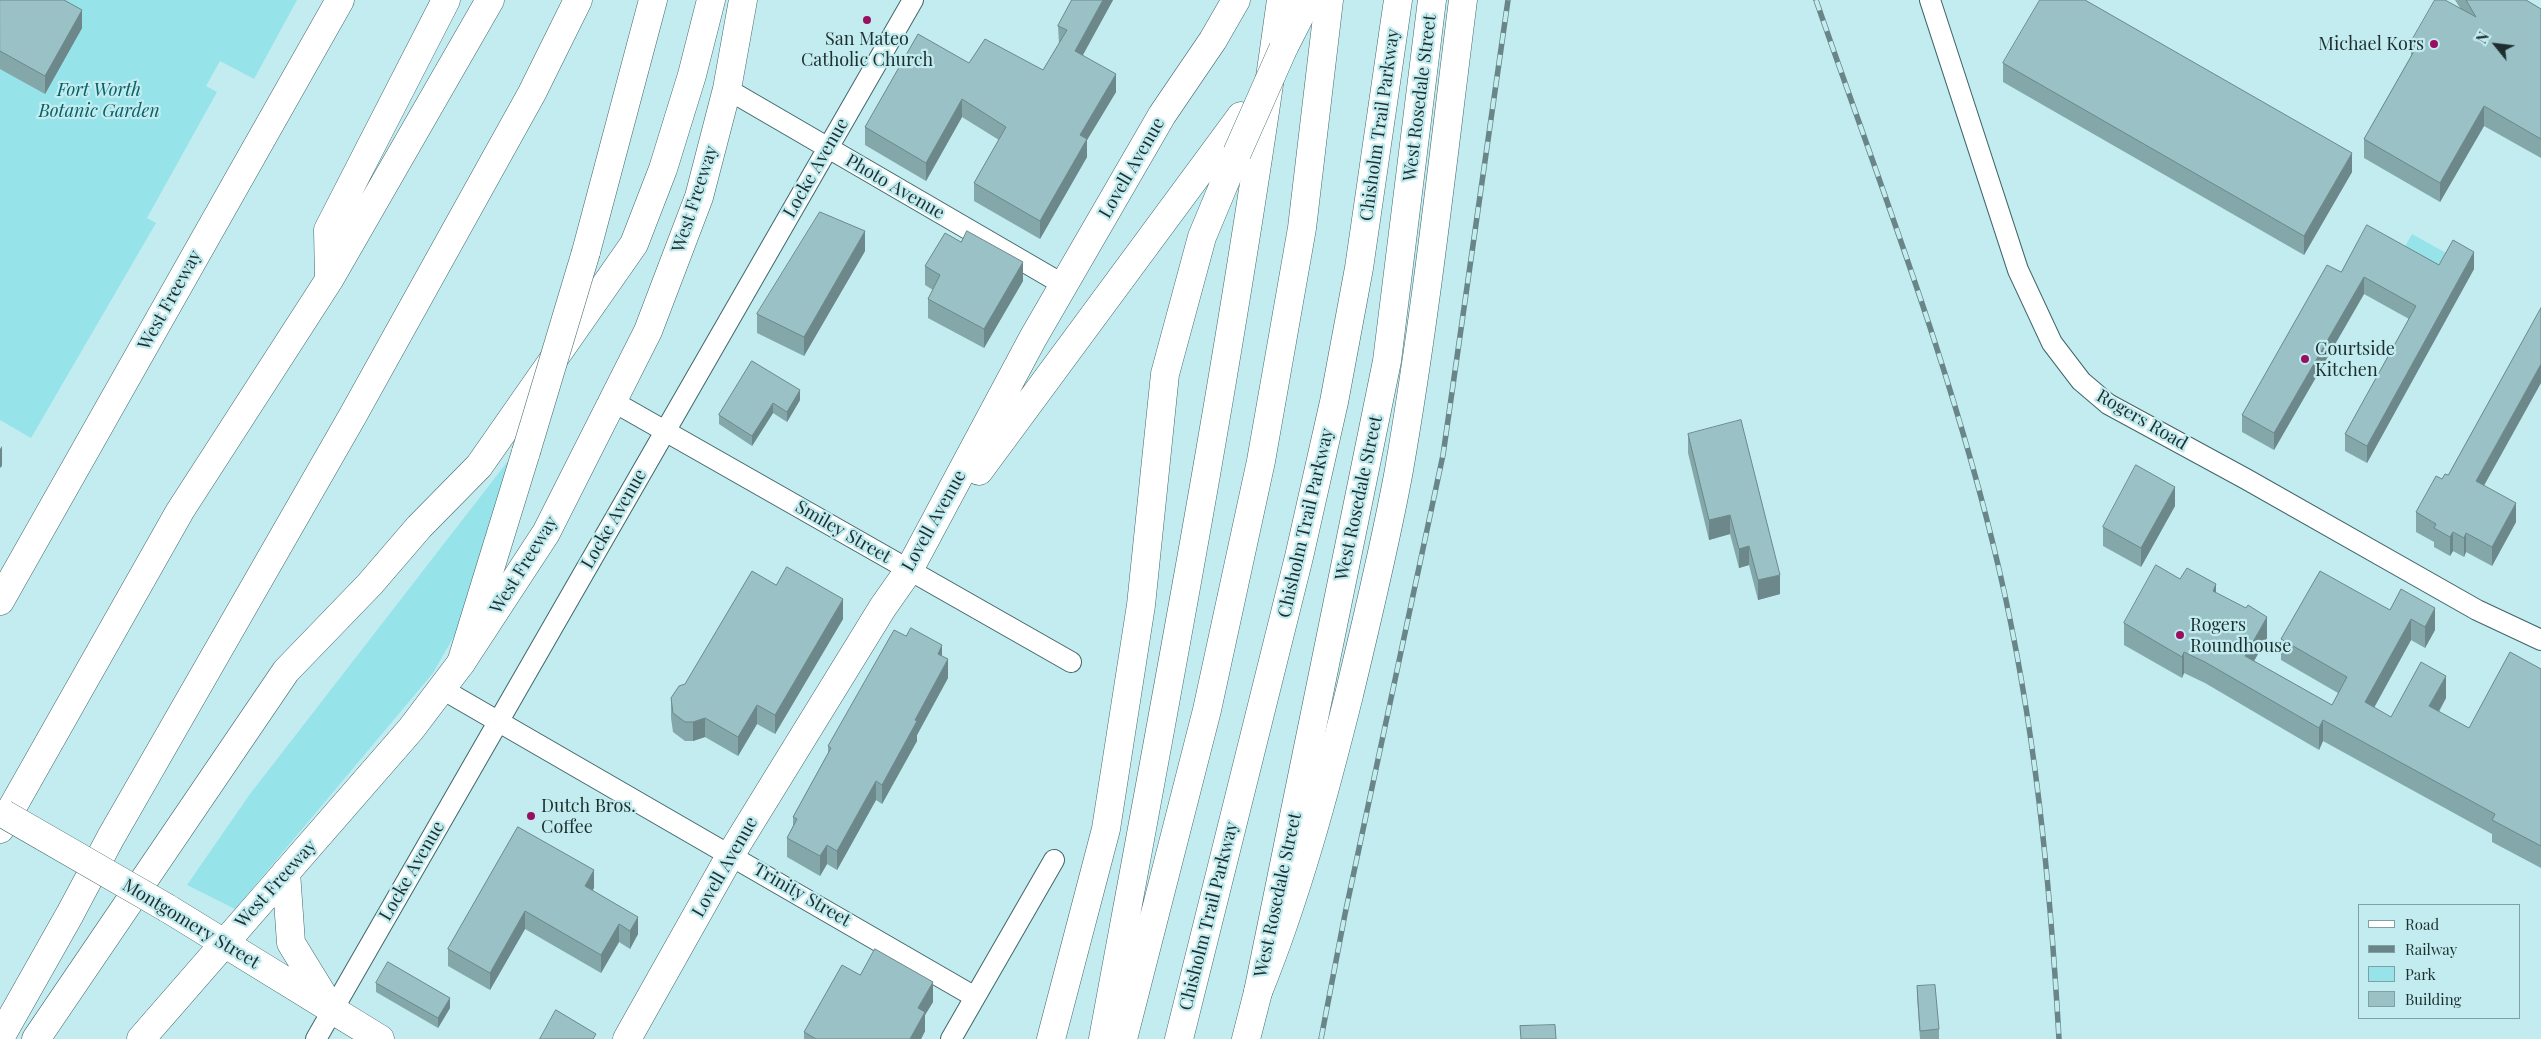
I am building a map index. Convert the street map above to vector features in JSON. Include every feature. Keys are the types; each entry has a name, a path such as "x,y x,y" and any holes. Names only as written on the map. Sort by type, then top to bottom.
{"main road":[{"name":"West Freeway","path":"0,601 340,0"},
{"path":"329,280 328,230 446,0"},
{"path":"0,829 180,512 329,280 490,0"},
{"path":"0,1038 70,914 110,837 352,417 532,93 578,0"},
{"path":"461,663 586,252 653,0"},
{"path":"36,1039 286,671 370,584 419,527 479,466 634,244 663,170 692,75 711,0"},
{"name":"West Freeway","path":"142,1039 224,942 377,771 461,663 546,533 614,402 648,331 699,197 727,88 743,0"},
{"path":"1103,1039 1174,656 1240,280 1281,0"},
{"path":"1051,1039 1106,829 1141,605 1166,374 1202,237 1283,49 1308,0"},
{"path":"1123,1039 1206,710 1261,460 1302,228 1314,137 1328,0"},
{"name":"Chisholm Trail Parkway","path":"1178,1039 1322,456 1359,268 1398,0"},
{"name":"West Rosedale Street","path":"1258,992 1388,361 1432,0"},
{"path":"1246,1039 1258,992 1283,931 1333,760 1379,568 1399,471 1416,362 1463,0"},
{"name":"Lovell Avenue","path":"627,1039 732,854 883,607 908,570 1064,285 1162,115 1213,40 1233,1"},
{"path":"908,570 940,529 995,446 1241,116 1283,49"},
{"name":"Montgomery Street","path":"0,812 224,942 380,1039"},
{"path":"286,872 291,943 332,1010"}],"street":[{"name":"Locke Avenue","path":"316,1039 913,0"},
{"name":"Rogers Road","path":"1930,0 2018,270 2052,343 2081,381 2108,404 2246,479 2477,610 2541,640"},
{"name":"Photo Avenue","path":"727,88 1064,285"},
{"name":"Smiley Street","path":"614,402 1072,662"},
{"name":"Trinity Street","path":"442,689 732,854 975,996"},
{"path":"950,1039 1054,860"}],"green space":[{"name":"Fort Worth Botanic Garden","path":"0,0 297,0 254,79 220,61 206,86 217,92 147,218 156,223 31,438 0,420"},
{"path":"2412,234 2446,253 2437,268 2403,250"},
{"path":"515,452 457,631 433,673 235,909 187,885 250,794"}],"building":[{"path":"0,0 64,0 82,10 45,76 0,51"},
{"path":"1072,0 1103,0 1075,51 1116,74 1080,135 1087,139 1040,221 974,183 1006,127 962,99 926,163 865,127 918,34 969,63 985,39 1043,70 1067,30 1058,26"},
{"path":"2040,0 2085,0 2352,153 2304,236 2003,63"},
{"path":"2435,0 2445,0 2476,17 2466,0 2526,0 2541,9 2541,139 2484,106 2440,183 2364,139 2417,46 2411,42"},
{"path":"820,212 865,231 804,337 757,314"},
{"path":"2367,225 2439,265 2453,240 2474,252 2367,446 2345,434 2416,306 2364,277 2274,433 2242,415 2327,265 2341,272"},
{"path":"967,231 1023,262 984,329 928,299 940,275 925,266 945,233 961,242"},
{"path":"2541,308 2541,364 2476,481 2516,503 2492,547 2466,533 2464,538 2453,532 2450,537 2434,528 2436,524 2416,512 2436,476 2442,479 2445,474 2448,475"},
{"path":"752,361 800,390 787,412 773,403 752,436 719,415"},
{"path":"1741,420 1780,575 1758,580 1749,546 1739,549 1730,515 1709,520 1688,434"},
{"path":"2136,465 2175,487 2141,548 2103,527"},
{"path":"2156,565 2180,579 2187,568 2216,584 2213,591 2246,608 2248,605 2267,617 2245,656 2332,705 2347,677 2281,639 2320,571 2390,610 2401,589 2435,608 2425,627 2411,619 2365,702 2391,717 2421,662 2446,676 2429,706 2469,728 2510,652 2541,669 2541,846 2492,820 2495,814 2323,720 2319,728 2205,662 2184,652 2182,657 2124,623"},
{"path":"787,567 843,599 775,715 757,705 738,737 705,718 693,722 685,722 673,713 671,698 679,686 685,684 752,571 776,585"},
{"path":"911,628 942,645 938,654 948,659 882,785 876,781 837,851 827,845 820,856 787,838 797,819 793,817 831,748 828,746 894,630 906,636"},
{"path":"518,827 594,870 585,886 638,917 630,931 619,924 601,955 525,911 490,973 448,949"},
{"path":"875,949 933,982 918,1008 925,1012 910,1039 816,1039 804,1032 842,965 860,975"},
{"path":"388,962 450,998 438,1018 376,983"},
{"path":"1935,985 1939,1029 1920,1031 1917,986"},
{"path":"556,1010 596,1034 593,1039 540,1039"},
{"path":"1555,1025 1556,1039 1521,1039 1520,1026"}],"railway":[{"path":"1321,1039 1345,914 1443,455 1508,0"},
{"path":"1816,0 1891,212 1938,353 1961,425 1999,569 2022,685 2039,802 2046,861 2059,1039"}],"place":[{"name":"San Mateo Catholic Church","path":"867,20"},
{"name":"Michael Kors","path":"2434,44"},
{"name":"Courtside Kitchen","path":"2305,359"},
{"name":"Rogers Roundhouse","path":"2180,635"},
{"name":"Dutch Bros. Coffee","path":"531,816"}]}
